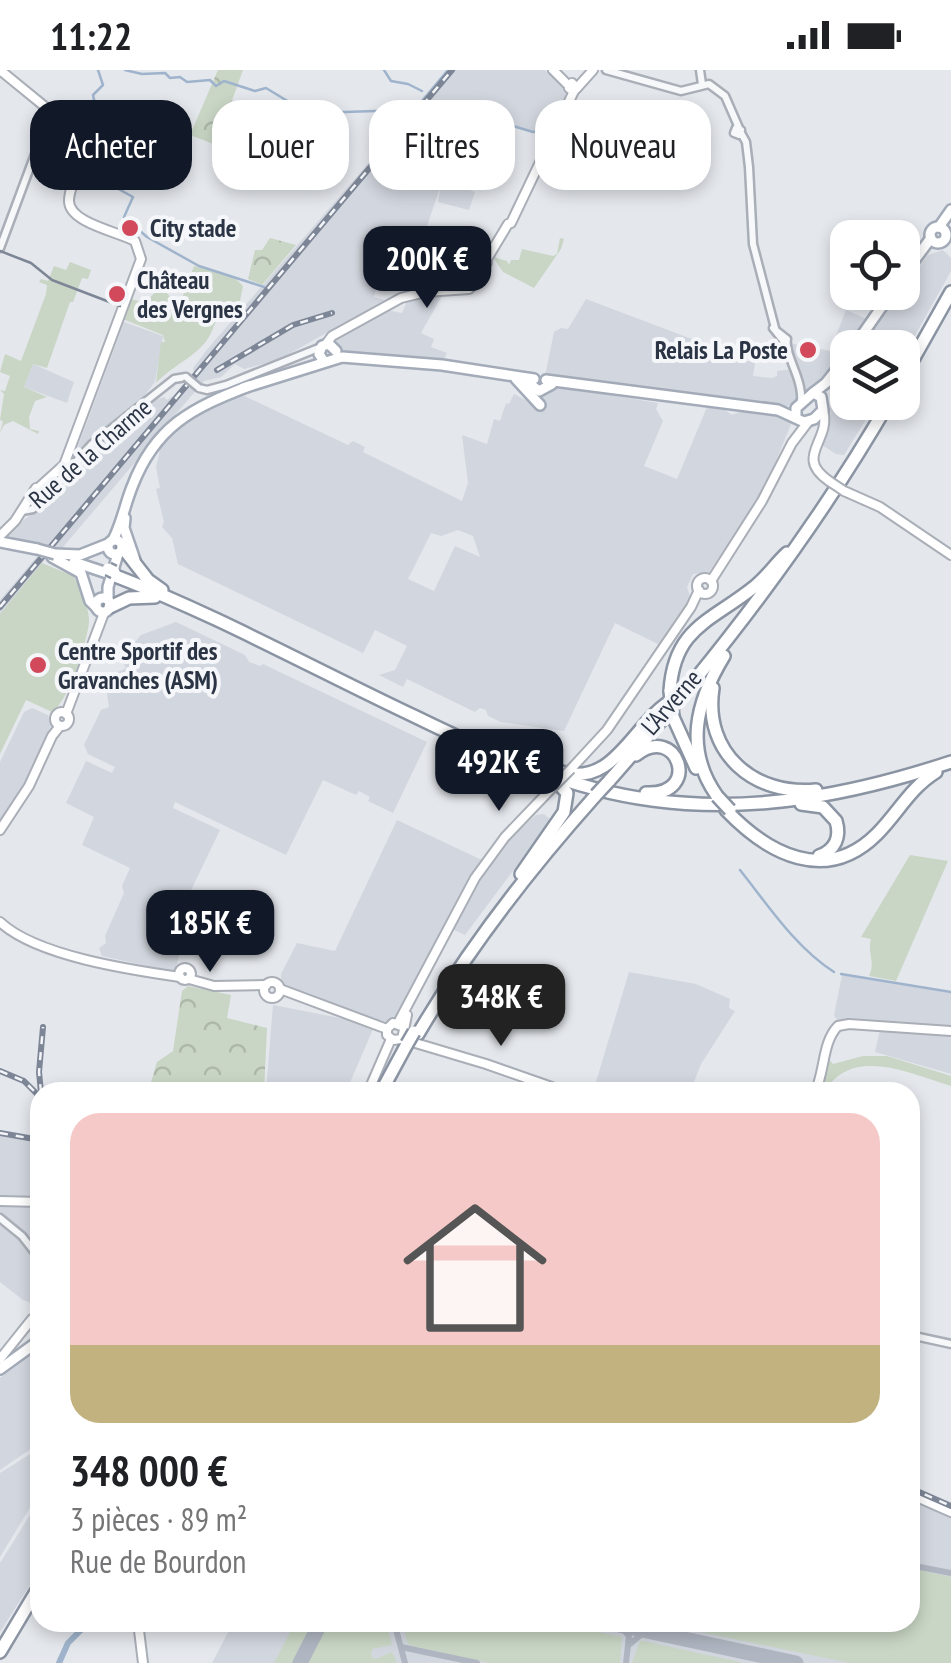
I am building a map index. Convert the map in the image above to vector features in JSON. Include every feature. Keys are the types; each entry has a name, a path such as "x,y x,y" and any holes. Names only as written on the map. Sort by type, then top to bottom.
{"highway":[{"path":"920,337 951,282"},
{"path":"920,348 951,292"},
{"name":"L'Arverne","path":"606,780 790,551 874,420"},
{"name":"L'Arverne","path":"381,1082 404,1035 521,874 752,610 816,520 877,420"},
{"path":"716,796 701,767 696,732 704,694 730,648 838,496 868,438"},
{"path":"116,547 148,580 174,598"},
{"path":"790,551 754,588 693,630 677,656 674,717 692,761 716,796 752,836 776,851 802,859 832,858 871,840 918,786 951,762"},
{"path":"110,572 174,598 509,756 572,779 687,800 734,801 846,788 951,762"},
{"path":"110,572 481,748 544,774 610,793 652,800 808,804 825,808 837,823 836,842 816,857 788,853 766,842 728,810"},
{"path":"103,606 152,597 197,612"},
{"path":"730,648 716,674 711,706 716,733 732,762 754,780 781,790 846,788"},
{"path":"509,756 570,775 592,774 607,765 673,694"},
{"path":"606,780 647,748 662,747 673,754 680,772 671,788 658,793 632,792"},
{"path":"753,804 846,791 951,762"},
{"path":"521,874 566,808 565,789 544,774"},
{"name":"L'Arverne","path":"404,1035 593,795"},
{"path":"2,1645 30,1594"},
{"path":"2,1645 30,1604"}],"main road":[{"path":"0,70 37,100"},
{"path":"554,70 574,86"},
{"path":"0,830 58,724 55,717 63,714 103,606 126,505 145,458 173,424 201,405 307,368 406,296 466,291 509,223 574,86 593,70"},
{"path":"64,466 141,259 137,243 76,216 70,205 72,190"},
{"path":"64,466 143,259 138,242 80,216 73,209 70,196"},
{"path":"920,256 930,243 944,240 941,228 949,214"},
{"path":"133,287 135,276"},
{"path":"327,350 342,357 417,362 543,383 778,410 822,422 824,430"},
{"path":"499,373 519,380 540,405"},
{"path":"778,410 799,403 830,379"},
{"path":"830,385 824,430 814,449 816,471 844,491 880,507 951,555"},
{"path":"812,394 821,397 824,408"},
{"path":"792,444 799,403"},
{"path":"381,1082 404,1035 430,964 482,868 516,824 608,730 701,592 699,581 709,580 762,502 792,444 824,408"},
{"name":"Rue de la Charme","path":"19,514 35,490 51,484 64,466"},
{"path":"126,505 124,528 138,567"},
{"path":"19,514 1,540 110,572"},
{"path":"54,555 80,555 116,547"},
{"path":"54,555 81,572 90,600 103,606"},
{"path":"0,922 35,945 165,975 185,975 202,983 249,984 265,988 268,997 279,992 538,1082"},
{"path":"819,1082 829,1039 838,1026 951,1032"},
{"path":"0,1201 30,1202"},
{"path":"0,1359 30,1322"},
{"path":"0,1371 30,1348"},
{"path":"0,1371 30,1353"},
{"path":"920,1498 951,1512"},
{"path":"139,1632 144,1663"}],"street":[{"path":"606,70 681,90 709,84 719,91 745,138 753,244 775,328 786,338 784,343 801,384 812,394"},
{"path":"700,70 702,84"},
{"path":"0,248 30,167"},
{"name":"Rue de la Charme","path":"19,514 36,506 51,484 108,430 174,379 186,377 199,388 210,390 303,354 327,350"},
{"path":"799,403 801,384"},
{"path":"0,1218 30,1246"},
{"path":"920,1337 951,1344"}],"shaded area":[{"path":"449,70 544,70 563,80 567,94 564,100 535,100 533,132 515,127 515,100 423,100"},
{"path":"369,162 369,190 439,190 427,226 377,285 374,297 385,300 278,360 244,369 235,364 221,377 204,381 58,553 53,550 0,614 0,600 46,546 4,535 37,510 110,432 156,400 173,396 194,373 193,368 210,346"},
{"path":"440,190 475,192 469,210 438,202"},
{"path":"943,250 951,258 951,271 918,330 873,330 887,310 920,310 920,266 928,255"},
{"path":"443,294 421,333 434,339 431,347 447,353 442,363 340,350 334,343 336,338 386,310 402,313 408,299"},
{"path":"586,299 705,344 712,351 755,363 753,376 772,378 777,371 794,369 799,398 785,408 545,376 554,332 568,329"},
{"path":"846,310 869,320 862,330 838,330"},
{"path":"124,322 163,336 155,382 140,401 98,433 73,460"},
{"path":"789,343 830,351 830,377 807,391"},
{"path":"33,364 74,382 67,403 24,387"},
{"path":"548,385 658,403 656,409 663,421 644,466 677,479 707,407 722,408 732,415 742,411 784,417 792,422 762,495 709,572 693,574 687,587 691,600 660,645 615,623 564,731 501,722 488,716 486,710 480,708 475,712 407,679 403,687 379,675 395,670 407,646 375,630 363,653 178,564 172,538 162,527 156,489 160,488 156,467 161,446 184,421 208,405 238,393 348,445 353,441 365,447 363,452 462,501 468,483 462,435 487,444 494,419 500,421 514,394 539,407 541,394","holes":["458,530 473,536 480,557 455,546 434,591 408,579 431,533 441,536"]},
{"path":"829,410 830,420 866,420 844,455 822,445 829,429"},
{"path":"176,622 245,655 249,662 263,664 427,742 393,813 368,801 370,797 359,791 356,795 323,780 286,855 175,802 173,808 220,830 181,911 189,915 175,972 102,956 99,948 106,943 105,936 130,868 82,845 94,817 66,803 86,761 112,773 115,767 88,754 84,745 101,710 109,707 107,694 118,672 126,668 123,662 128,650 141,635"},
{"path":"32,708 48,715 51,726 19,795 0,823 0,762 24,712"},
{"path":"544,814 551,820 465,935 450,928 469,893 507,841 536,815"},
{"path":"397,820 484,861 397,1020 353,1016 281,989 281,974 297,943 335,951"},
{"path":"629,972 696,984 730,999 729,1008 735,1011 694,1082 596,1082"},
{"path":"842,975 951,993 951,1074 875,1052 881,1026 837,1020 834,1015"},
{"path":"273,1005 345,1019 373,1029 350,1082 267,1082"},
{"path":"0,1131 30,1136 30,1201 0,1199"},
{"path":"0,1204 30,1205 30,1302 0,1282"},
{"path":"30,1356 30,1449 0,1470 0,1378"},
{"path":"30,1454 30,1508 0,1557 0,1473"},
{"path":"920,1501 951,1515 951,1663 212,1663 228,1632 920,1632"},
{"path":"30,1515 30,1585 0,1632 0,1563"}],"green space":[{"path":"218,70 243,70 232,100 212,100 212,143 192,136"},
{"path":"270,238 296,245 262,285 248,279 255,250 262,250"},
{"path":"560,238 564,239 561,249 534,288 503,272 493,257 509,265 511,260 519,260 522,249 553,256 557,254"},
{"path":"70,262 91,270 88,279 82,278 70,302 47,368 33,364 24,387 47,397 35,401 29,417 30,429 39,431 38,434 13,421 4,425 0,433 4,394 0,390 5,391 10,376 0,372 5,354 21,361 46,294 47,285 39,282 48,281 54,266 66,270"},
{"path":"194,266 233,276 243,286 238,311 226,303 202,346 156,383 163,335 123,319 131,299 145,303 161,286 181,310"},
{"name":"Centre Sportif des Gravanches (ASM)","path":"42,563 73,576 89,622 76,671 58,706 52,712 26,700 0,754 0,614"},
{"path":"910,855 948,861 896,981 869,976 871,939 861,937"},
{"path":"188,986 231,995 227,1018 267,1028 264,1082 151,1082 157,1062 173,1051 182,991"},
{"path":"863,1056 887,1056 951,1076 951,1086 900,1070 866,1066 850,1070 833,1082 822,1082 828,1058 833,1064"},
{"path":"920,1570 951,1577 951,1663 850,1663 700,1632 920,1632"},
{"path":"290,1632 388,1632 392,1645 372,1649 371,1657 376,1659 392,1652 397,1663 274,1663"},
{"path":"405,1632 598,1632 622,1637 620,1663 489,1663 408,1644"},
{"path":"643,1641 744,1663 632,1663"}],"waterway":[{"path":"98,70 103,85 93,95 94,100 115,117 86,171 133,197 124,217 147,237 199,266 264,287"},
{"path":"125,70 165,73 187,82 210,80 216,86 224,81 255,91 266,88 286,100"},
{"path":"384,70 391,81 422,91"},
{"path":"423,100 448,70"},
{"path":"349,112 369,111"},
{"path":"515,127 535,132"},
{"path":"740,870 795,938 834,972"},
{"path":"841,974 951,992"},
{"path":"59,1663 68,1643 79,1632"}],"taxiway":[{"path":"920,1567 951,1573"},
{"path":"397,1632 405,1663"},
{"path":"626,1632 629,1636 626,1663"},
{"path":"630,1644 643,1633 664,1635"},
{"path":"401,1647 477,1663"}],"runway":[{"path":"300,1663 316,1632"},
{"path":"652,1632 796,1663"}],"tram line":[{"path":"0,251 31,263 52,280 120,306"}],"railway":[{"path":"0,607 452,70"},
{"path":"217,370 293,325 332,313"},
{"path":"40,1082 43,1027"},
{"path":"0,1071 30,1087"},
{"path":"0,1133 30,1138"},
{"path":"920,1492 951,1506"}],"place":[{"name":"City stade","path":"130,228"},
{"name":"Château des Vergnes","path":"117,294"},
{"name":"Relais La Poste","path":"808,350"},
{"name":"Centre Sportif des Gravanches (ASM)","path":"38,665"}]}
